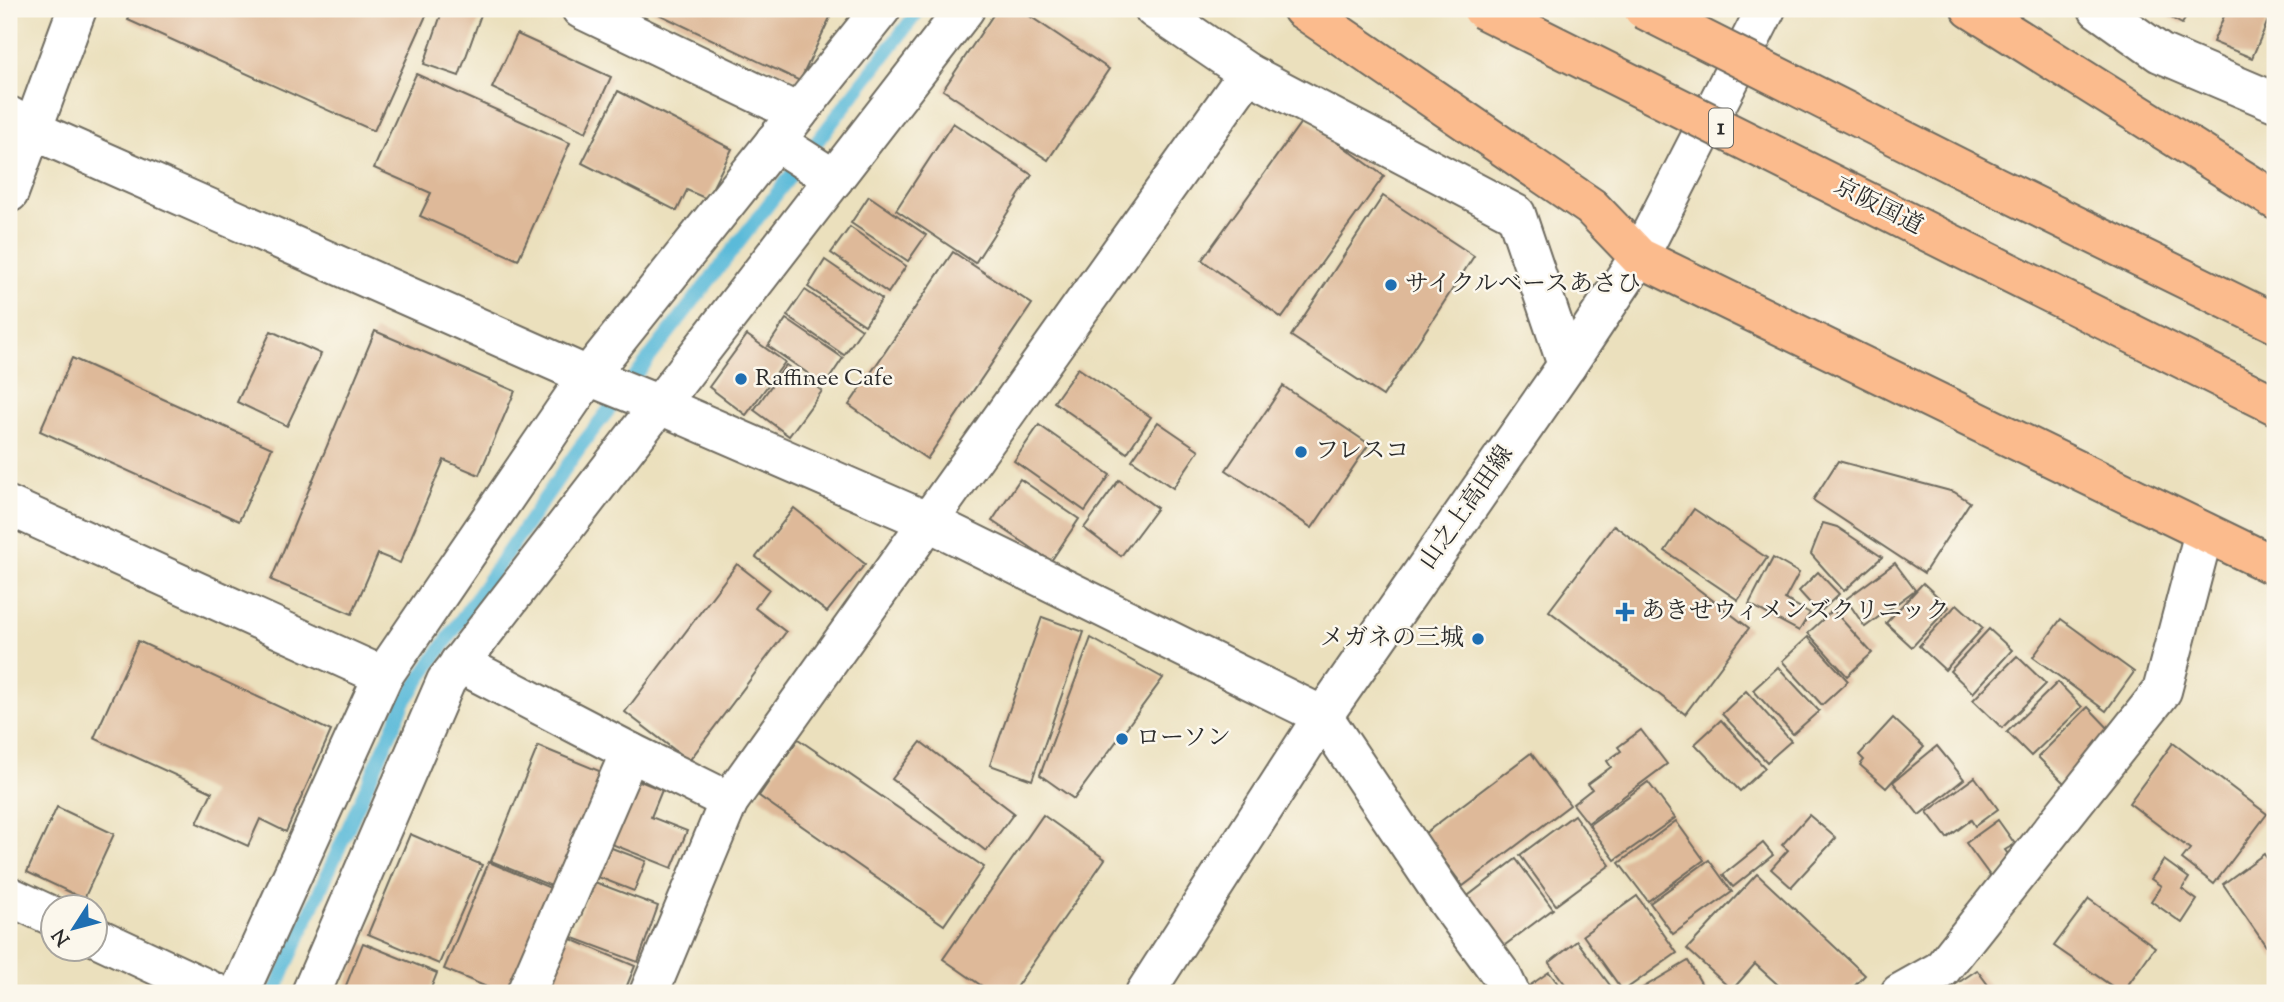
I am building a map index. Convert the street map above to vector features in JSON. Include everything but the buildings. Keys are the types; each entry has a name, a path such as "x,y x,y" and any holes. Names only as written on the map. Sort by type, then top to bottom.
{"highway":[{"path":"1302,9 1591,207 1639,257 2275,566"},
{"name":"京阪国道","path":"1482,9 2275,405"},
{"path":"1643,9 2275,323"},
{"path":"1971,9 2275,200"}],"street":[{"path":"9,193 21,123 77,9"},
{"path":"581,9 784,132 832,177"},
{"path":"239,993 383,676 590,377 881,9"},
{"path":"311,993 446,681 657,403 965,9"},
{"path":"1154,9 1248,73 1516,214 1567,365"},
{"name":"山之上高田線","path":"1145,993 1322,716 1567,365 1639,257 1766,9"},
{"path":"2098,9 2160,53 2275,102"},
{"path":"649,993 729,801 1248,73"},
{"path":"21,123 590,377 657,403 927,521 1322,716 1445,898 1502,976 1510,993"},
{"path":"9,506 383,676"},
{"path":"1900,993 1941,970 2162,691 2204,532"},
{"path":"459,663 729,801"},
{"path":"526,993 630,752"},
{"path":"9,896 38,909"},
{"path":"108,943 216,993"}],"waterway":[{"path":"274,993 405,701 580,447 920,9"}],"place":[{"name":"サイクルベースあさひ","path":"1391,285"},
{"name":"Raffinee Cafe","path":"741,379"},
{"name":"フレスコ","path":"1301,452"},
{"name":"あきせウィメンズクリニック","path":"1625,612"},
{"name":"メガネの三城","path":"1478,639"},
{"name":"ローソン","path":"1122,739"}]}
